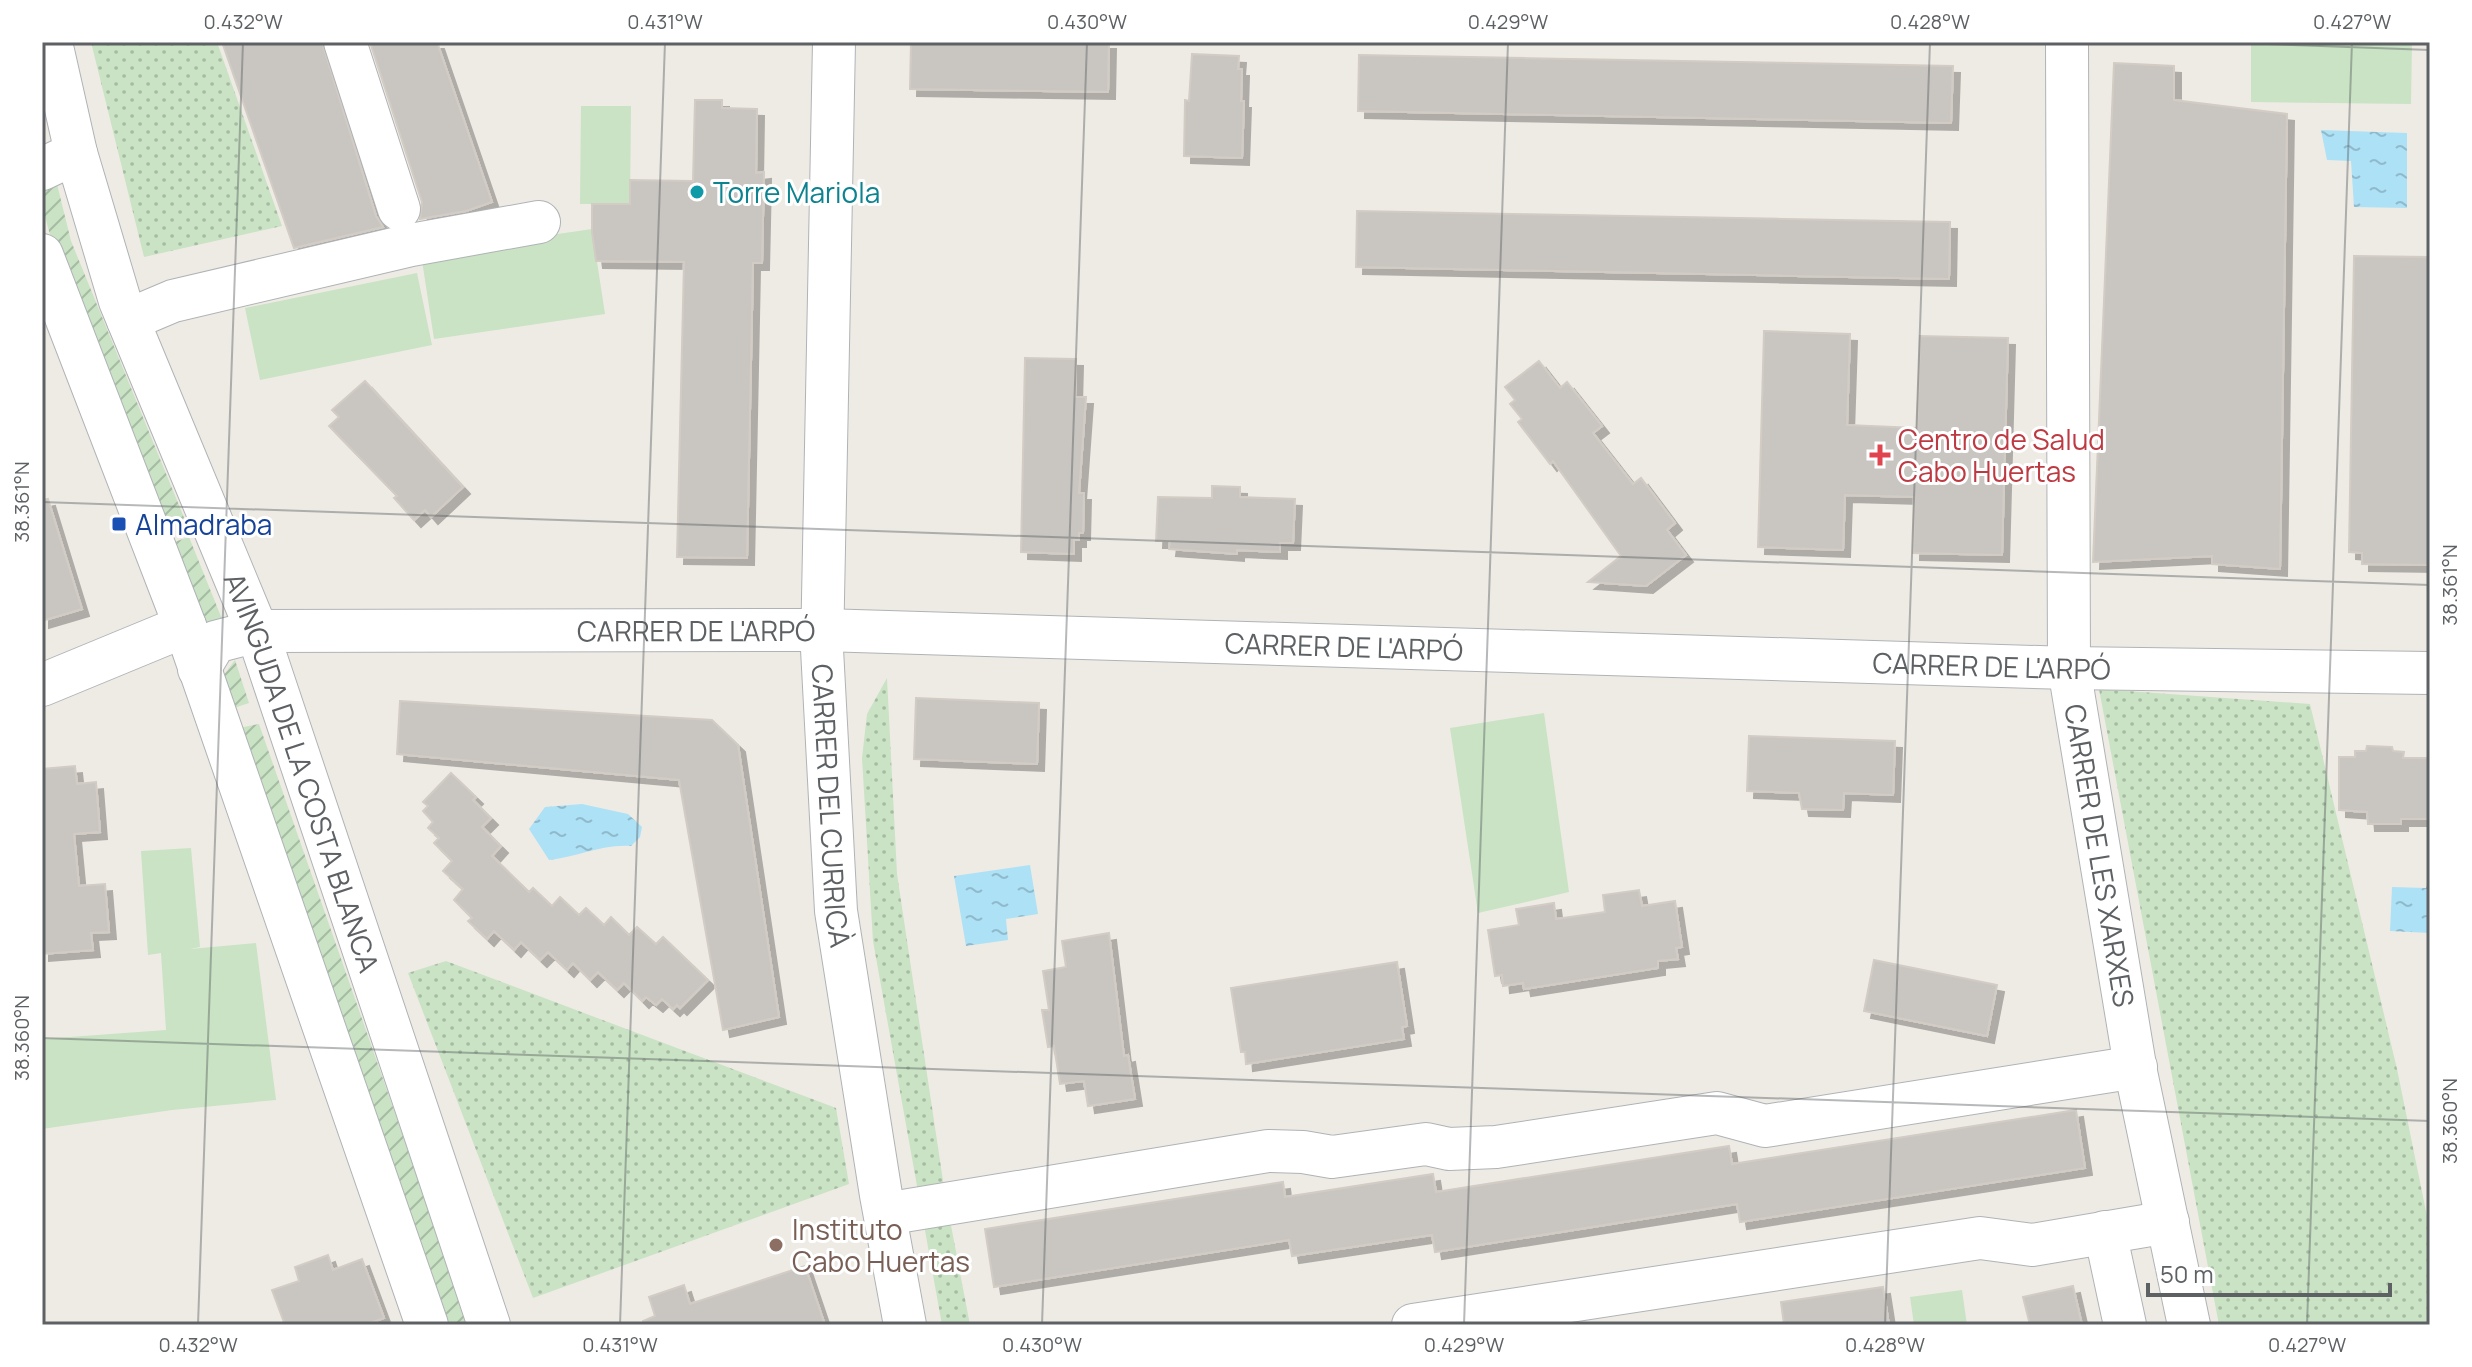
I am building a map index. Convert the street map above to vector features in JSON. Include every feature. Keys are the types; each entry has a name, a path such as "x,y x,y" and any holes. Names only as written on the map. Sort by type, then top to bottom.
{"street":[{"name":"AVINGUDA DE LA COSTA BLANCA","path":"51,42 59,161 257,631 489,1325"},
{"path":"345,42 399,209"},
{"name":"CARRER DEL CURRICÀ","path":"834,42 822,649 836,911 905,1325"},
{"name":"CARRER DE LES XARXES","path":"2067,42 2069,668 2136,1067 2189,1325"},
{"path":"128,320 173,301 411,245 539,222"},
{"path":"42,255 185,626 427,1325"},
{"path":"42,685 185,626"},
{"name":"CARRER DE L'ARPÓ","path":"199,669 215,642 257,631 823,630 2069,668 2430,673"},
{"path":"885,1214 1268,1151 1332,1157 1426,1144 1449,1149 1496,1147 1717,1113 1765,1126 2136,1067"},
{"path":"1413,1325 1980,1238 2032,1245 2168,1222"},
{"path":"2105,1232 2125,1325"}],"green space":[{"path":"91,42 217,42 282,226 144,257"},
{"path":"2251,42 2412,42 2411,104 2251,102"},
{"path":"581,106 631,106 630,204 580,204"},
{"path":"56,180 71,241 185,520 167,527 53,246 42,205 42,184"},
{"path":"592,229 605,314 434,339 421,254"},
{"path":"417,273 432,345 260,380 245,308"},
{"path":"189,537 222,619 205,625 171,543"},
{"path":"235,660 249,703 231,709 223,676"},
{"path":"887,678 897,874 945,1194 970,1325 942,1325 873,941 862,758 867,714"},
{"path":"2099,689 2310,704 2397,1069 2430,1231 2430,1325 2219,1325"},
{"path":"1544,713 1569,892 1478,913 1450,728"},
{"path":"259,724 469,1325 450,1325 239,728"},
{"path":"191,848 200,947 190,949 256,943 276,1100 172,1110 42,1129 42,1039 166,1030 161,953 148,955 141,851"},
{"path":"446,961 836,1108 849,1184 533,1298 408,973"},
{"path":"1962,1290 1967,1325 1914,1325 1910,1297"}],"water":[{"path":"2321,130 2407,133 2407,208 2354,207 2351,161 2327,160"},
{"path":"582,804 628,814 642,827 640,837 631,846 610,847 549,860 529,829 545,807"},
{"path":"1030,865 1038,914 1006,919 1008,940 966,946 954,876"},
{"path":"2430,869 2430,933 2390,931 2392,887 2426,888"}],"building":[{"path":"222,42 322,42 376,216 383,227 294,248"},
{"path":"370,42 437,42 492,202 466,211 420,219 422,202"},
{"path":"911,42 1109,42 1108,92 910,89"},
{"path":"1192,54 1239,56 1238,69 1242,69 1241,101 1244,101 1242,158 1184,156 1185,100 1189,101"},
{"path":"1359,55 1953,66 1951,123 1358,111"},
{"path":"2114,63 2174,66 2174,100 2287,114 2280,569 2212,564 2212,556 2093,562"},
{"path":"695,100 722,100 722,108 757,109 756,173 764,172 762,263 753,263 747,558 677,557 684,262 596,261 592,232 592,204 630,204 630,180 693,181"},
{"path":"1357,211 1950,222 1949,279 1356,267"},
{"path":"2354,256 2430,257 2430,565 2362,564 2362,553 2349,552"},
{"path":"1764,331 1850,334 1847,425 1917,428 1920,336 2008,338 2002,555 1913,553 1914,497 1845,495 1843,550 1758,547"},
{"path":"1025,358 1076,359 1075,397 1086,397 1079,493 1084,493 1083,533 1079,533 1079,540 1074,540 1074,554 1021,552"},
{"path":"1539,361 1560,388 1567,382 1602,426 1593,433 1633,484 1641,478 1675,523 1667,530 1686,555 1646,586 1588,582 1621,556 1553,461 1550,464 1518,422 1522,419 1510,404 1515,400 1505,387"},
{"path":"365,381 463,487 431,517 425,510 414,520 394,498 397,496 329,426 339,417 332,410"},
{"path":"1212,486 1240,487 1240,497 1295,499 1293,543 1280,543 1280,552 1237,550 1237,554 1169,549 1170,541 1156,541 1158,497 1212,498"},
{"path":"48,499 82,609 42,621 42,500"},
{"path":"916,698 1039,703 1037,764 914,759"},
{"path":"400,701 712,720 738,745 779,1017 723,1030 679,780 397,754"},
{"path":"1749,736 1895,741 1893,795 1844,793 1843,810 1802,809 1799,793 1747,791"},
{"path":"2367,746 2392,747 2393,751 2404,752 2403,758 2430,758 2430,819 2401,819 2401,824 2368,824 2367,812 2339,810 2339,757 2355,757 2355,751 2366,751"},
{"path":"75,766 77,784 96,782 100,832 74,834 79,886 105,884 109,932 91,933 93,950 42,954 42,769"},
{"path":"451,773 476,797 473,800 491,818 482,827 501,846 492,856 529,892 533,888 552,906 560,897 579,915 586,908 604,925 611,917 629,935 637,927 656,944 663,937 708,980 680,1008 677,1005 673,1009 662,999 656,1005 646,997 642,1001 624,983 617,990 598,972 590,980 573,963 567,970 548,952 540,960 521,942 514,950 494,931 487,939 468,921 472,918 454,900 463,889 443,871 452,861 434,843 439,838 428,828 433,822 423,811 428,806 423,802"},
{"path":"1639,890 1642,906 1675,901 1682,947 1676,948 1678,959 1658,961 1658,968 1524,989 1523,983 1503,986 1502,975 1495,976 1488,930 1519,925 1516,909 1554,903 1556,919 1605,912 1603,895"},
{"path":"1109,933 1124,1056 1128,1055 1135,1099 1088,1106 1084,1081 1060,1084 1054,1046 1048,1047 1042,1010 1049,1010 1043,971 1066,967 1062,941"},
{"path":"1874,960 1997,985 1987,1036 1864,1011"},
{"path":"1397,962 1407,1026 1402,1027 1404,1039 1246,1064 1245,1052 1241,1052 1231,988"},
{"path":"2076,1110 2085,1168 1740,1222 1737,1204 1435,1252 1432,1235 1292,1256 1289,1240 994,1287 985,1229 1283,1182 1285,1197 1433,1174 1436,1192 1729,1146 1732,1164"},
{"path":"328,1255 333,1270 362,1259 384,1318 365,1325 285,1325 272,1290 299,1281 295,1267"},
{"path":"805,1266 825,1325 644,1325 643,1321 655,1316 649,1297 684,1285 690,1304"},
{"path":"2073,1286 2082,1325 2030,1325 2023,1297"},
{"path":"1883,1287 1889,1325 1784,1325 1781,1302"}],"place":[{"name":"Torre Mariola","path":"697,192"},
{"name":"Centro de Salud Cabo Huertas","path":"1880,455"},
{"name":"Almadraba","path":"119,524"},
{"name":"Instituto Cabo Huertas","path":"776,1245"}]}
